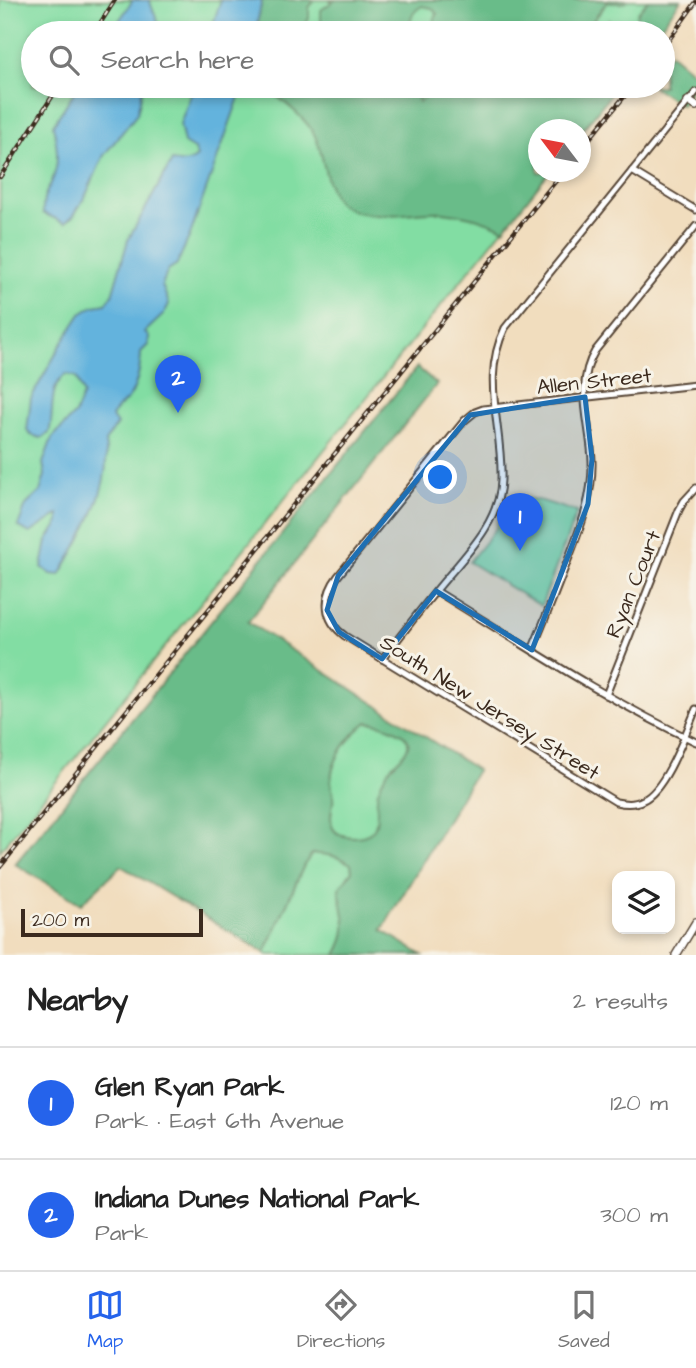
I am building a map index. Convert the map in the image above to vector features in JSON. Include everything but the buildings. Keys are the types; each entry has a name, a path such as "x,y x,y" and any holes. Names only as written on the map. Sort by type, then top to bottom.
{"street":[{"path":"382,659 485,529 496,506 501,479 493,383 494,359 505,328 696,92"},
{"path":"688,101 696,106"},
{"path":"632,171 696,209"},
{"path":"533,650 588,504 592,459 584,385 587,368 595,351 696,226"},
{"name":"Allen Street","path":"329,618 327,596 338,576 464,421 475,412 696,385"},
{"name":"Ryan Court","path":"606,695 679,510 696,488"},
{"path":"436,591 606,695 696,742"},
{"name":"South New Jersey Street","path":"329,618 339,632 611,800 630,804 643,800 659,785 684,737"},
{"path":"684,737 696,709"},
{"path":"676,955 696,922"}],"highlighted area":[{"path":"585,397 592,459 588,504 532,650 436,591 382,659 339,632 327,610 338,576 470,415"}],"green space":[{"path":"0,0 526,0 560,21 21,21 21,98 608,98 591,119 528,119 528,182 541,182 0,851"},
{"path":"262,0 314,0 309,8 307,21 258,21"},
{"path":"330,0 628,0 623,3 606,3 593,21 434,21 437,14 432,8 422,6 410,21 321,21 321,10 332,2"},
{"path":"628,0 648,0 638,12 635,21 594,21 606,3 623,3"},
{"path":"648,0 681,0 665,21 635,21 638,12"},
{"path":"675,57 696,75 696,82 681,105 670,98 675,98"},
{"path":"279,98 418,98 419,102 423,98 608,98 591,119 528,119 528,182 541,182 504,229 451,213 380,215 367,214 343,206 332,194 318,142 304,121"},
{"path":"417,367 437,384 248,622 477,770 382,930 422,955 336,955 345,930 339,889 352,871 351,864 337,857 312,854 304,865 265,953 121,866 81,904 15,864","holes":["367,722 397,731 408,740 408,745 380,785 377,820 372,831 366,835 347,837 335,832 332,827 332,772 338,755 348,740"]},
{"path":"508,495 542,501 577,512 541,606 469,562 496,528"},
{"path":"367,722 396,730 407,739 408,745 406,752 387,773 378,803 376,823 371,833 365,836 347,836 332,827 332,771 343,748"},
{"path":"312,854 341,858 351,864 352,871 344,884 343,892 346,929 341,946 336,955 268,955 265,953 304,865"}],"water":[{"path":"133,0 150,0 157,21 119,21"},
{"path":"221,0 262,0 258,21 214,21"},
{"path":"70,98 140,98 137,114 104,155 85,197 74,215 65,223 43,213 43,203 57,160 53,125"},
{"path":"190,98 239,98 190,235 177,264 168,270 162,285 169,304 164,314 145,332 149,337 148,345 141,352 135,385 130,397 112,417 117,424 105,442 104,477 94,512 60,575 51,574 42,567 47,541 59,522 59,514 30,533 18,526 26,505 40,492 45,475 43,463 52,438 75,414 83,394 76,377 66,374 60,380 54,394 49,433 41,438 27,431 31,398 81,314 94,306 106,304 112,295 128,240 172,161 185,162 197,157 195,150 184,143 180,124"}],"railway":[{"path":"102,21 115,0"},
{"path":"675,31 696,2"},
{"path":"0,177 51,98"},
{"path":"591,137 623,98"},
{"path":"0,867 555,182"}],"place":[{"name":"Indiana Dunes National Park","path":"178,413"},
{"name":"Glen Ryan Park","path":"520,551"}]}
